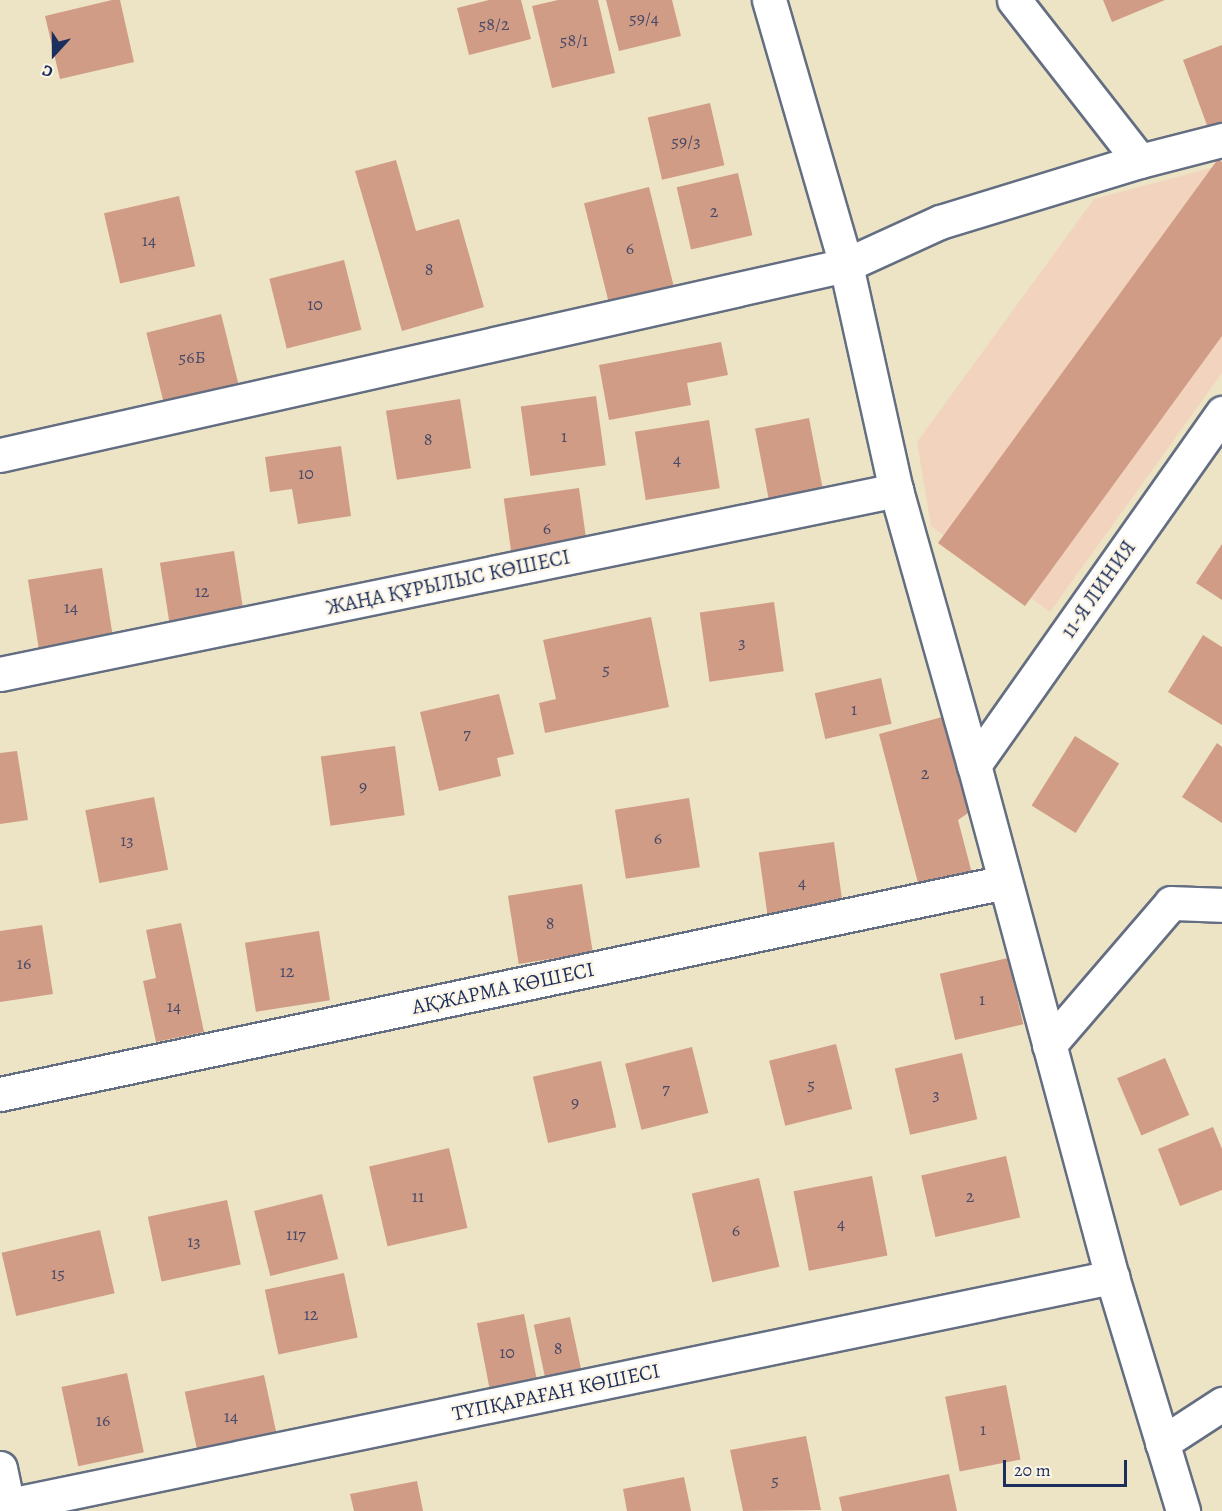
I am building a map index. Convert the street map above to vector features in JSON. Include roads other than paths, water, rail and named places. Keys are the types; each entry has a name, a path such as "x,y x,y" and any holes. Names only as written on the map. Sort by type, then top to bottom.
{"street":[{"path":"769,0 846,265 896,490 974,765 1112,1277 1183,1511"},
{"path":"1014,0 1140,161"},
{"path":"0,455 846,265 940,222 1140,161 1222,140"},
{"name":"11-Я ЛИНИЯ","path":"974,765 1222,413"},
{"name":"ЖАҢА ҚҰРЫЛЫС КӨШЕСІ","path":"0,674 896,490"},
{"name":"АҚЖАРМА КӨШЕСІ","path":"0,1094 1005,882"},
{"path":"1049,1045 1171,903 1222,905"},
{"name":"ТҮПҚАРАҒАН КӨШЕСІ","path":"6,1508 1112,1277"},
{"path":"1162,1443 1222,1404"},
{"path":"0,1468 6,1508"}]}
